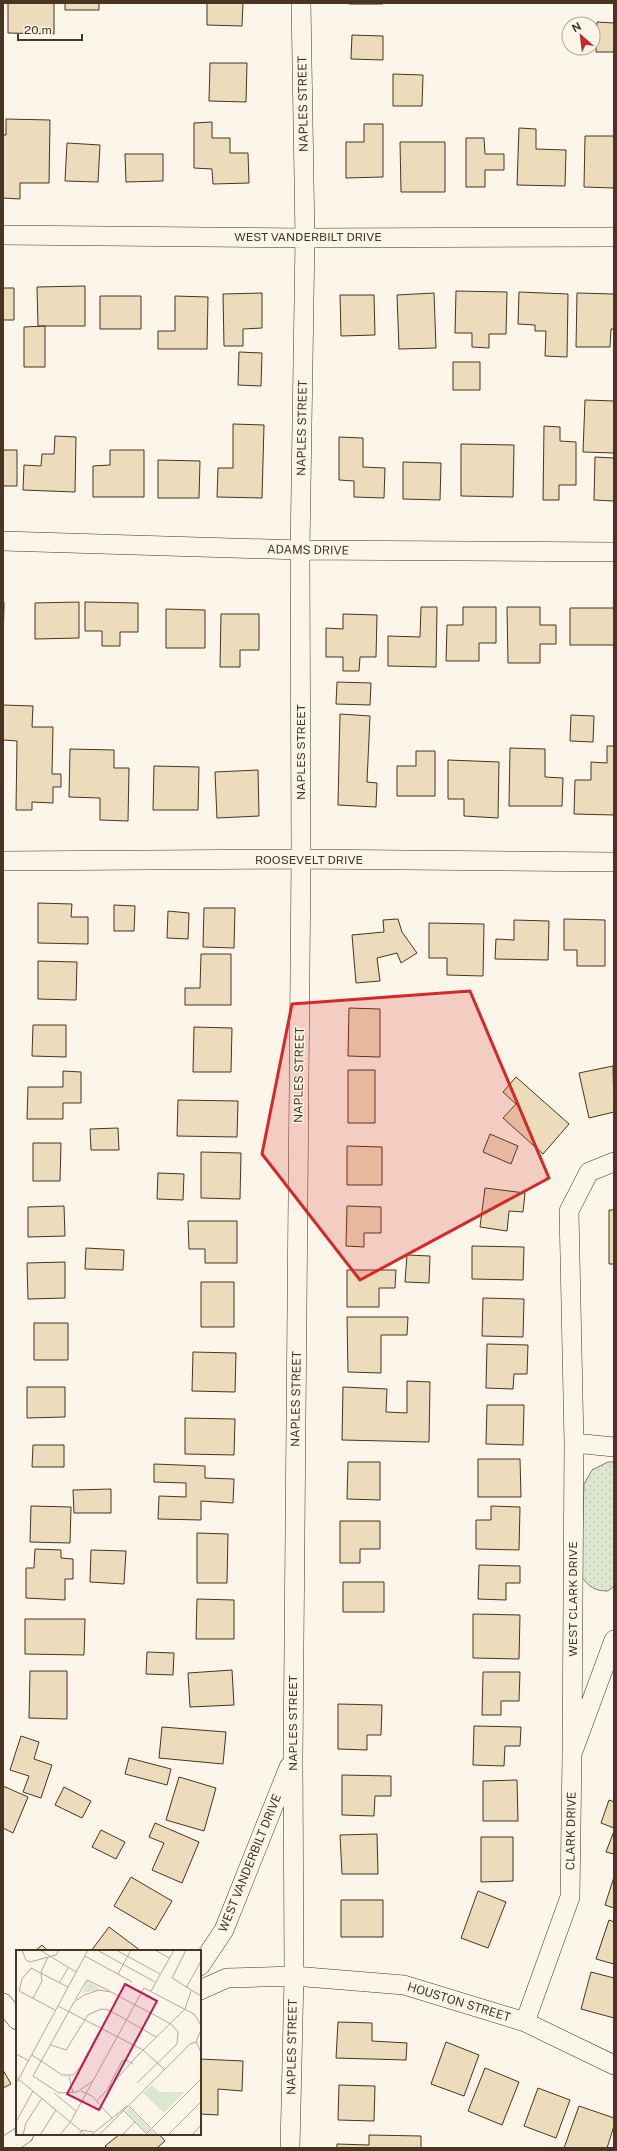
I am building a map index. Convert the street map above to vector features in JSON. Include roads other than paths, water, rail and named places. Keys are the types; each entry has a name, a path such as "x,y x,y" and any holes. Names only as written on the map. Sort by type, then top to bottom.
{"street":[{"name":"NAPLES STREET","path":"290,2148 294,1976 292,1757 301,860 300,550 305,238 300,3"},
{"name":"WEST VANDERBILT DRIVE","path":"3,235 305,238 614,237"},
{"name":"ADAMS DRIVE","path":"3,541 300,550 614,552"},
{"name":"ROOSEVELT DRIVE","path":"3,861 301,860 614,862"},
{"name":"WEST CLARK DRIVE","path":"572,1754 574,1443 569,1211 588,1172 614,1162"},
{"path":"574,1443 614,1447"},
{"name":"CLARK DRIVE","path":"525,2022 570,1897 572,1754 614,1640"},
{"name":"WEST VANDERBILT DRIVE","path":"201,1964 224,1930 292,1757"},
{"name":"HOUSTON STREET","path":"201,1990 227,1978 294,1976 404,1985 525,2022 614,2065"},
{"path":"3,2003 16,2019"},
{"path":"4,2148 23,2135"}]}
